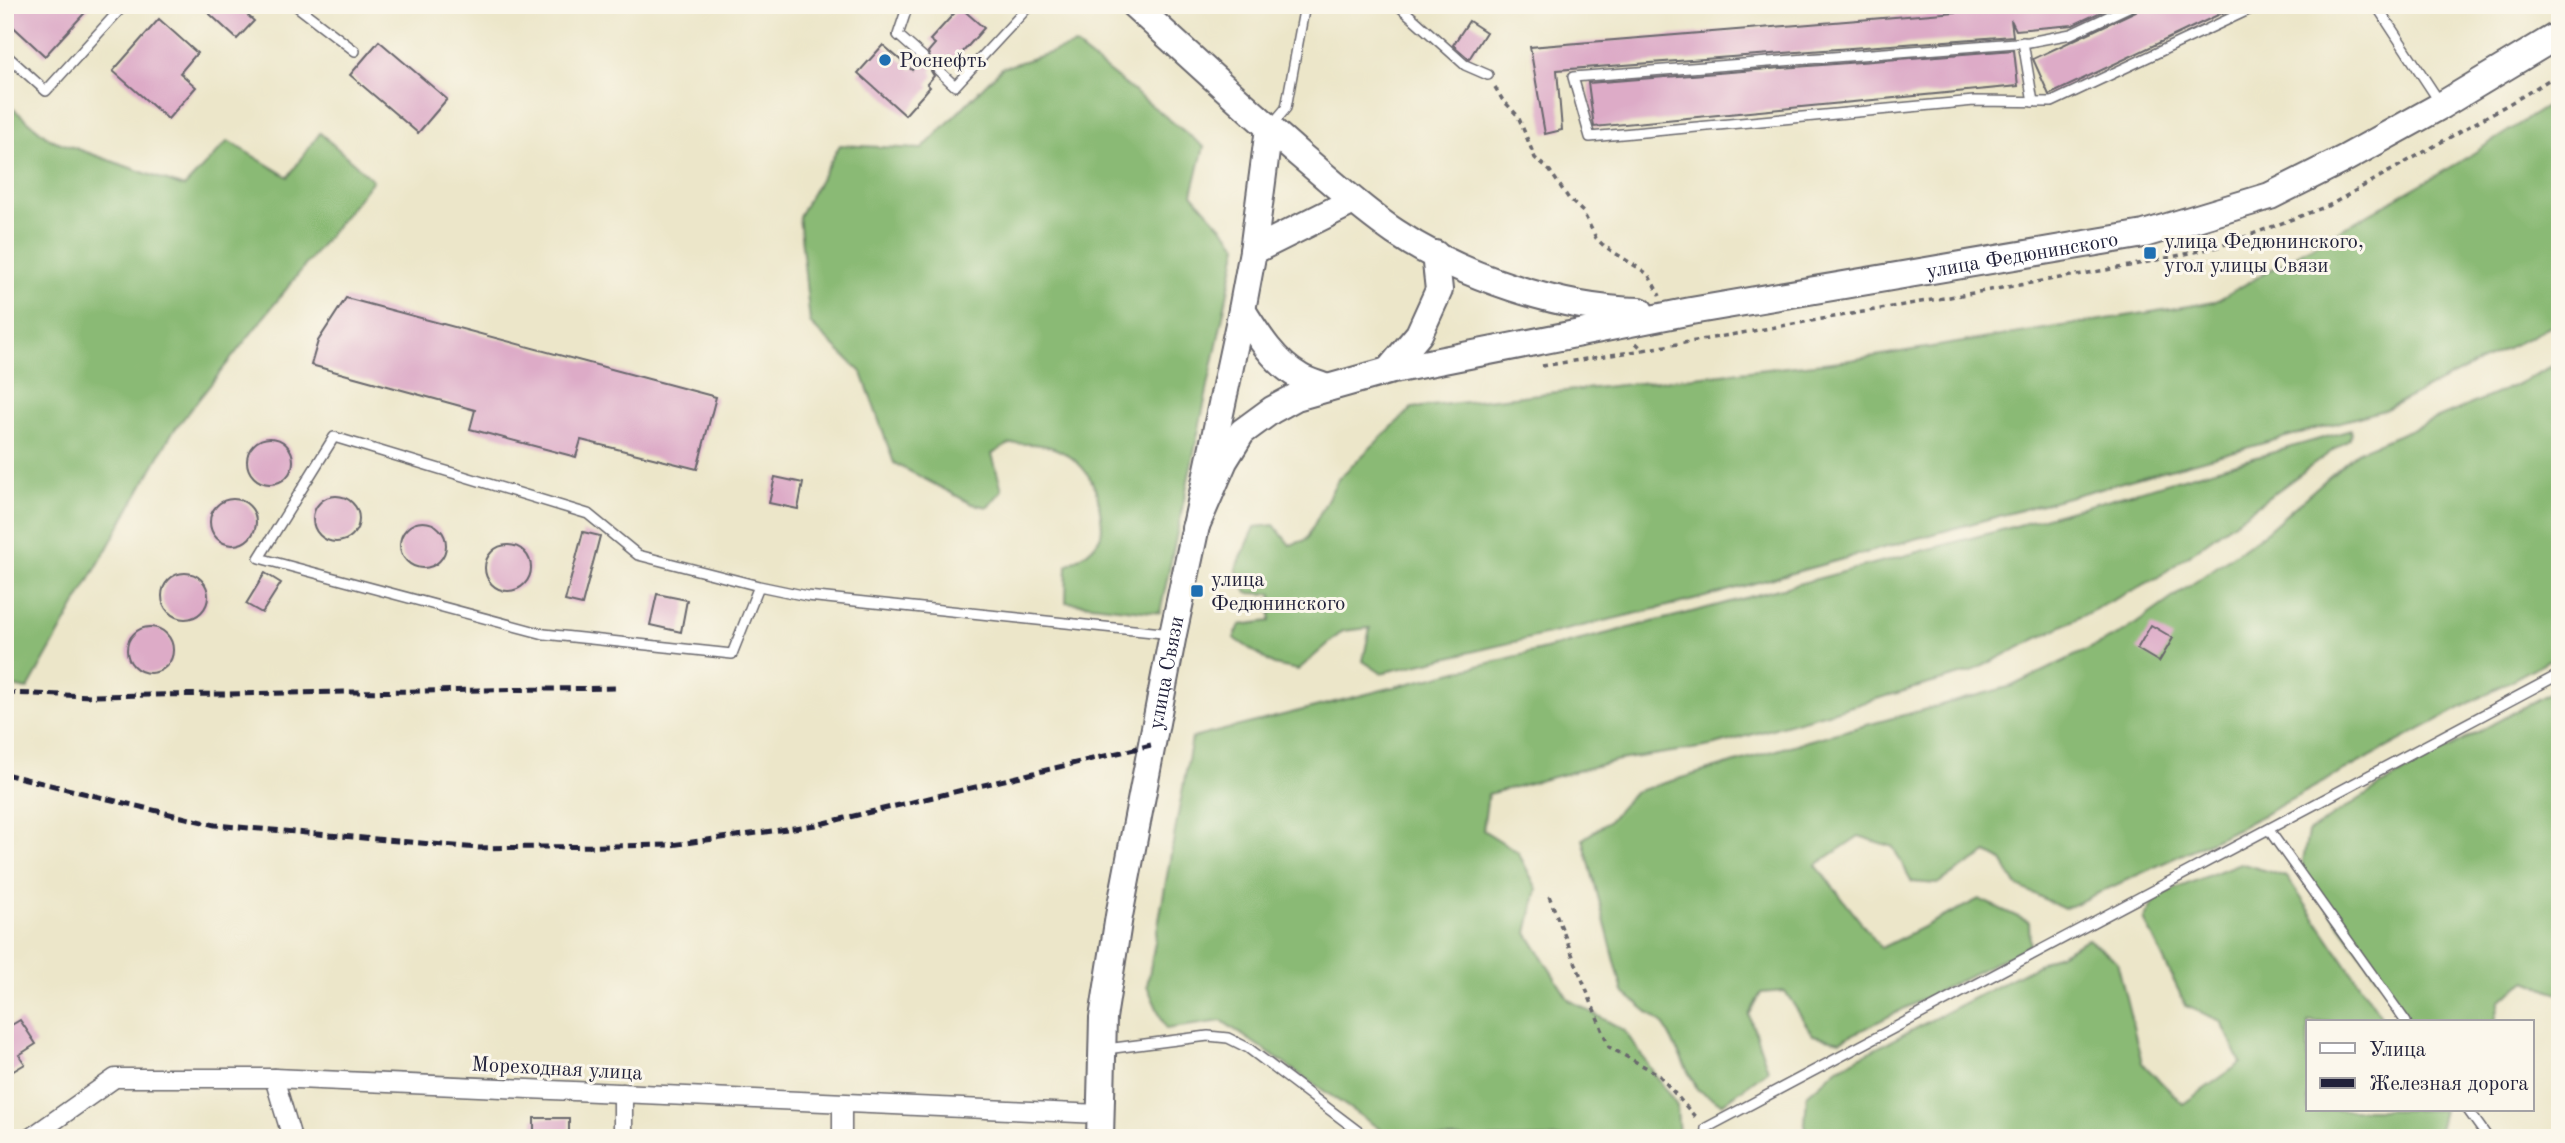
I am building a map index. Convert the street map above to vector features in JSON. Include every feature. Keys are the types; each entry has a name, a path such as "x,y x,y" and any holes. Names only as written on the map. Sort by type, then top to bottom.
{"main road":[{"name":"улица Федюнинского","path":"1134,5 1353,201 1396,233 1434,254 1489,278 1556,300 1609,310 1691,311"},
{"name":"улица Федюнинского","path":"1195,528 1224,461 1242,432 1272,410 1296,397 1388,371 1691,311 2144,234 2270,196 2347,158 2442,105 2560,34"},
{"name":"улица Связи","path":"1100,1126 1103,1018 1119,916 1172,634 1242,310 1253,251 1269,128"},
{"path":"1253,251 1353,201"},
{"path":"1388,371 1419,334 1439,290 1434,254"},
{"path":"1242,310 1261,339 1281,362 1301,378 1327,388"}],"street":[{"name":"Мореходная улица","path":"30,1138 115,1078 274,1078 623,1093 842,1104 1100,1126"},
{"path":"274,1078 292,1138"},
{"path":"623,1093 623,1138"},
{"path":"842,1104 842,1138"}],"lane":[{"path":"5,54 46,91 124,5"},
{"path":"295,5 355,51"},
{"path":"908,5 898,35 923,57"},
{"path":"938,71 955,86 1030,5"},
{"path":"1269,128 1286,108 1305,5"},
{"path":"1398,5 1465,65 1489,75"},
{"path":"2133,5 2071,34 2023,42 1573,77 1590,137 1974,101 2052,102 2259,5"},
{"path":"2376,5 2442,105"},
{"path":"2023,42 2033,102"},
{"path":"759,586 732,654 544,634 259,558 334,436 588,514 638,555 759,586 807,596 1172,634"},
{"path":"1705,1133 2560,674"},
{"path":"2269,830 2405,1020"},
{"path":"1101,1050 1208,1036 1228,1038 1248,1048 1367,1138"},
{"path":"2469,1112 2488,1138"}],"path":[{"path":"1489,75 1502,99 1518,116 1535,158 1550,171 1569,199 1583,212 1604,246 1648,274 1658,290 1664,311"},
{"path":"1534,367 1643,350"},
{"path":"1549,896 1609,1047 1658,1074 1705,1133"}],"green space":[{"path":"1075,45 1204,147 1192,194 1238,245 1160,613 1066,602 1067,565 1090,550 1102,531 1093,483 1077,462 1042,445 1009,445 992,454 1002,490 988,507 972,504 894,463 862,373 810,323 799,216 840,145 922,149 1002,68"},
{"path":"2560,98 2560,322 2384,410 1694,600 1381,673 1363,661 1370,628 1343,631 1298,670 1274,665 1234,638 1240,625 1270,621 1272,594 1247,593 1236,569 1255,527 1274,525 1290,545 1306,540 1338,479 1412,408 1850,360 2214,302 2458,163"},
{"path":"5,102 50,139 184,187 228,141 288,177 320,133 373,180 172,433 28,689 5,686"},
{"path":"2560,362 2560,654 2235,830 2064,909 2016,885 2002,861 1987,853 1937,884 1912,882 1893,847 1859,836 1816,865 1881,948 1979,899 2029,922 2030,945 1840,1041 1813,1035 1785,991 1761,993 1749,1015 1768,1070 1722,1104 1697,1089 1664,1025 1623,992 1583,839 1608,822 1634,792 1807,741 2012,686 2124,632 2266,532 2357,452 2514,386"},
{"path":"2351,430 2350,438 2157,578 1971,672 1712,746 1619,760 1488,794 1483,830 1518,852 1537,889 1527,933 1569,1000 1624,1030 1677,1106 1679,1138 1393,1138 1222,1021 1166,1029 1147,986 1192,738 1692,612 2005,529"},
{"path":"2560,687 2560,994 2527,981 2500,1000 2495,1020 2410,1020 2301,872 2308,832 2383,784"},
{"path":"2240,863 2287,877 2384,1020 2306,1020 2306,1112 2444,1112 2437,1138 1804,1138 1807,1095 1838,1068 2088,939 2117,961 2142,1063 2183,1104 2241,1063 2221,1021 2186,1006 2144,919 2157,896"}],"building":[{"path":"5,5 92,5 45,56 5,19"},
{"path":"200,5 236,5 254,21 237,39"},
{"path":"2041,5 2116,5 2073,25 2016,30 2011,20 2013,36 1557,70 1562,130 1545,134 1530,47"},
{"path":"2140,5 2239,5 2049,95 2033,59 2136,11"},
{"name":"Роснефть","path":"960,7 984,28 954,62 949,58 943,65 937,63 933,66 931,71 934,76 927,84 930,87 905,115 858,73 883,45 912,70 919,62 926,63 930,58 928,52 935,44 930,40"},
{"path":"159,19 197,53 180,73 196,87 168,119 113,71"},
{"path":"1469,21 1486,32 1469,59 1453,45"},
{"path":"379,41 447,99 418,133 350,75"},
{"path":"2014,50 2018,86 1594,127 1588,83"},
{"path":"346,298 716,397 697,469 581,440 576,457 470,429 475,410 311,365 318,341"},
{"path":"270,438 286,445 293,461 286,477 270,484 254,477 247,461 254,445"},
{"path":"775,477 803,483 798,509 769,503"},
{"path":"336,496 352,503 359,519 352,535 336,542 320,535 313,519 320,503"},
{"path":"233,499 249,506 256,522 249,538 233,545 217,538 210,522 217,506"},
{"path":"423,522 439,529 446,545 439,561 423,568 407,561 400,545 407,529"},
{"path":"583,532 600,536 582,605 565,601"},
{"path":"508,545 524,552 531,568 524,584 508,591 492,584 485,568 492,552"},
{"path":"185,573 201,580 208,596 201,612 185,619 169,612 162,596 169,580"},
{"path":"265,573 281,583 262,613 246,604"},
{"path":"657,594 687,600 681,632 650,625"},
{"path":"2151,625 2173,638 2159,662 2137,649"},
{"path":"150,627 166,634 173,650 166,666 150,673 134,666 127,650 134,634"},
{"path":"20,1020 36,1044 19,1055 25,1064 10,1073 5,1065 5,1029"},
{"path":"534,1118 569,1118 569,1138 534,1138"}],"railway":[{"path":"5,693 91,696 615,688"},
{"path":"5,774 215,825 478,848 671,845 816,825 1151,745"}],"place":[{"name":"Роснефть","path":"885,60"},
{"name":"улица Федюнинского, угол улицы Связи","path":"2150,253"},
{"name":"улица Федюнинского","path":"1197,591"}]}
